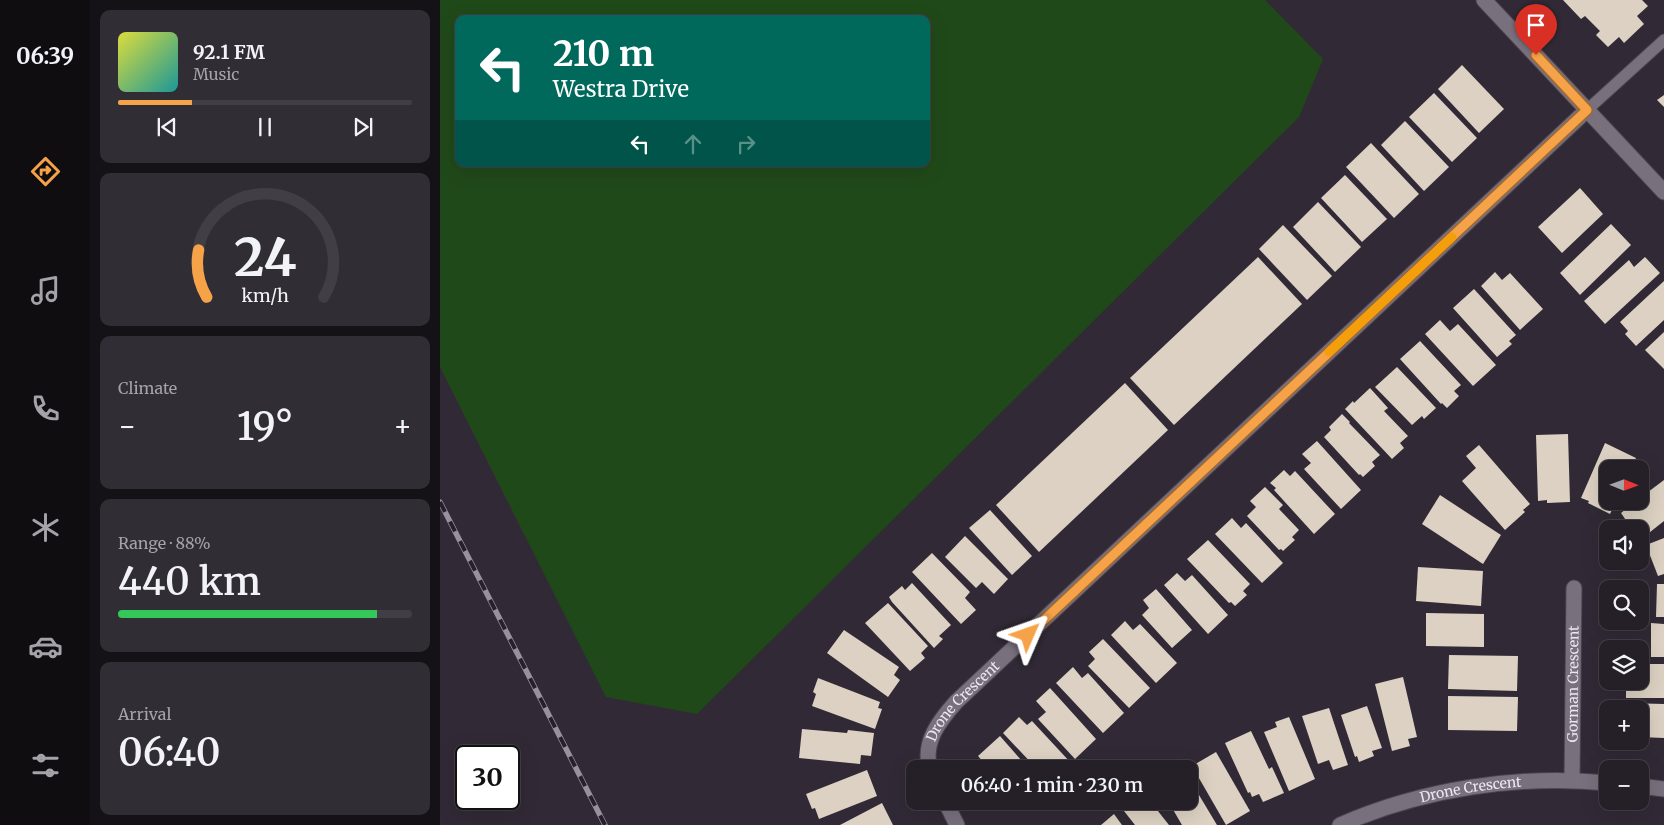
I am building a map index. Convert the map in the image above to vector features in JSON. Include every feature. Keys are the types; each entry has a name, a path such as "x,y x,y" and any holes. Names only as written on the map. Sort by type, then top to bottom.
{"street":[{"path":"1484,0 1664,192"},
{"name":"Drone Crescent","path":"929,760 928,754 932,737 940,720 956,702 1587,110"},
{"name":"Gorman Crescent","path":"1572,779 1574,588"},
{"name":"Drone Crescent","path":"1340,825 1373,812 1430,796 1498,784 1572,779 1599,782"},
{"path":"1649,787 1664,789"},
{"path":"950,810 957,825"}],"lane":[{"path":"1587,110 1664,40"}],"green space":[{"path":"440,0 1265,0 1323,59 1299,117 697,714 606,697 440,367"}],"building":[{"path":"1563,0 1642,0 1648,6 1637,16 1644,24 1624,43 1619,37 1608,47 1596,35 1600,31 1585,16 1581,19"},
{"path":"1462,65 1504,109 1479,133 1438,89"},
{"path":"1434,93 1477,138 1452,162 1409,117"},
{"path":"1664,95 1664,107 1657,100"},
{"path":"1405,121 1449,167 1424,191 1381,145"},
{"path":"1371,143 1419,194 1394,218 1346,167"},
{"path":"1345,175 1387,219 1362,242 1321,198"},
{"path":"1580,188 1603,214 1562,253 1538,227"},
{"path":"1318,202 1361,247 1335,272 1293,227"},
{"path":"1611,224 1631,245 1580,295 1560,273"},
{"path":"1283,225 1332,276 1307,300 1259,249"},
{"path":"1258,257 1302,304 1174,425 1130,378"},
{"path":"1645,257 1660,273 1605,324 1584,301 1629,260 1634,267"},
{"path":"1495,272 1502,280 1510,273 1543,309 1520,330 1481,286"},
{"path":"1664,281 1664,320 1636,346 1625,334 1628,331 1620,322"},
{"path":"1474,289 1516,335 1509,341 1512,344 1497,357 1453,308"},
{"path":"1440,320 1450,331 1458,324 1496,365 1473,386 1425,334"},
{"path":"1664,332 1664,369 1645,350"},
{"path":"1420,341 1461,385 1454,391 1459,396 1447,408 1441,404 1400,359"},
{"path":"1397,367 1436,408 1424,419 1422,416 1412,425 1375,387"},
{"path":"1125,383 1168,430 1039,552 996,505"},
{"path":"1370,388 1388,408 1384,411 1408,436 1400,443 1404,448 1392,459 1345,409"},
{"path":"1342,414 1380,455 1372,462 1375,466 1363,477 1324,437 1331,430 1329,427"},
{"path":"1568,434 1570,502 1547,503 1547,500 1538,501 1536,435"},
{"path":"1317,441 1361,490 1341,509 1304,469 1311,463 1302,454"},
{"path":"1605,443 1636,458 1635,460 1599,460 1599,508 1581,498"},
{"path":"1479,445 1530,504 1523,510 1525,512 1505,530 1462,481 1476,468 1466,456"},
{"path":"1284,470 1290,476 1295,471 1335,514 1314,534 1274,490 1276,488 1270,483"},
{"path":"1664,480 1664,521 1649,533 1649,520 1626,520 1621,513 1625,510 1649,510 1649,491"},
{"path":"1265,487 1283,505 1279,509 1299,530 1292,537 1295,540 1283,551 1279,550 1247,516 1256,507 1250,501"},
{"path":"1440,495 1501,535 1483,564 1422,524"},
{"path":"990,510 1032,556 1012,575 969,528"},
{"path":"1602,510 1612,510 1610,514"},
{"path":"1232,518 1241,528 1246,523 1283,563 1262,583 1215,534"},
{"path":"965,536 1008,579 994,594 982,582 976,588 945,557"},
{"path":"1664,538 1664,574 1658,576 1649,553 1649,544"},
{"path":"1208,540 1250,584 1243,591 1247,595 1235,606 1231,602 1229,603 1187,559"},
{"path":"932,553 970,592 965,598 976,610 961,624 912,572"},
{"path":"1418,567 1483,571 1481,606 1416,601"},
{"path":"1177,573 1185,581 1192,575 1228,615 1208,634 1164,585"},
{"path":"912,583 951,625 939,636 943,639 934,648 889,597 902,586 905,590"},
{"path":"1657,584 1664,584 1664,617 1656,617"},
{"path":"1156,589 1192,630 1172,648 1142,615 1149,608 1143,600"},
{"path":"888,603 928,646 921,653 925,658 910,671 865,623"},
{"path":"1426,613 1484,614 1484,647 1426,646"},
{"path":"1125,621 1133,630 1140,624 1177,663 1156,683 1111,635"},
{"path":"1651,623 1664,624 1664,657 1651,657"},
{"path":"844,630 899,667 894,675 900,680 888,697 827,653"},
{"path":"1103,639 1150,688 1129,708 1088,666 1095,659 1089,652"},
{"path":"1449,655 1518,656 1517,691 1448,689"},
{"path":"1649,664 1664,664 1664,698 1626,698 1626,690 1649,690"},
{"path":"1073,667 1082,678 1088,673 1124,713 1103,733 1056,683"},
{"path":"1403,677 1417,737 1408,739 1410,746 1392,751 1375,684"},
{"path":"818,678 880,702 878,708 882,709 875,729 812,706 816,694 813,692"},
{"path":"1050,688 1096,739 1075,759 1038,719 1046,712 1036,701"},
{"path":"1448,696 1518,697 1517,731 1448,730"},
{"path":"1649,704 1664,704 1664,738 1649,737"},
{"path":"1367,706 1382,748 1372,751 1374,756 1359,762 1357,756 1355,757 1341,715"},
{"path":"1329,708 1348,765 1333,770 1329,760 1318,764 1302,716"},
{"path":"1019,717 1027,725 1032,721 1068,760 1028,760 1003,733"},
{"path":"1289,717 1315,779 1289,791 1264,732 1277,727 1275,722"},
{"path":"802,729 847,733 848,730 874,733 871,756 861,755 860,764 799,758"},
{"path":"1251,731 1269,769 1272,767 1284,793 1263,802 1259,794 1252,797 1250,792 1248,793 1225,743"},
{"path":"1000,736 1021,760 981,760 978,756"},
{"path":"1216,752 1250,811 1226,825 1198,776 1198,762"},
{"path":"867,770 877,796 819,819 815,808 812,809 806,794"},
{"path":"1198,793 1217,825 1182,825 1173,810 1198,810"},
{"path":"882,803 893,825 840,825"},
{"path":"1157,810 1169,825 1135,825 1124,811"},
{"path":"1114,814 1122,825 1101,825"}],"railway":[{"path":"440,502 605,825"}],"slow traffic":[{"path":"1329,352 1452,237"}],"route":[{"path":"1028,635 1587,110 1536,55"}]}
